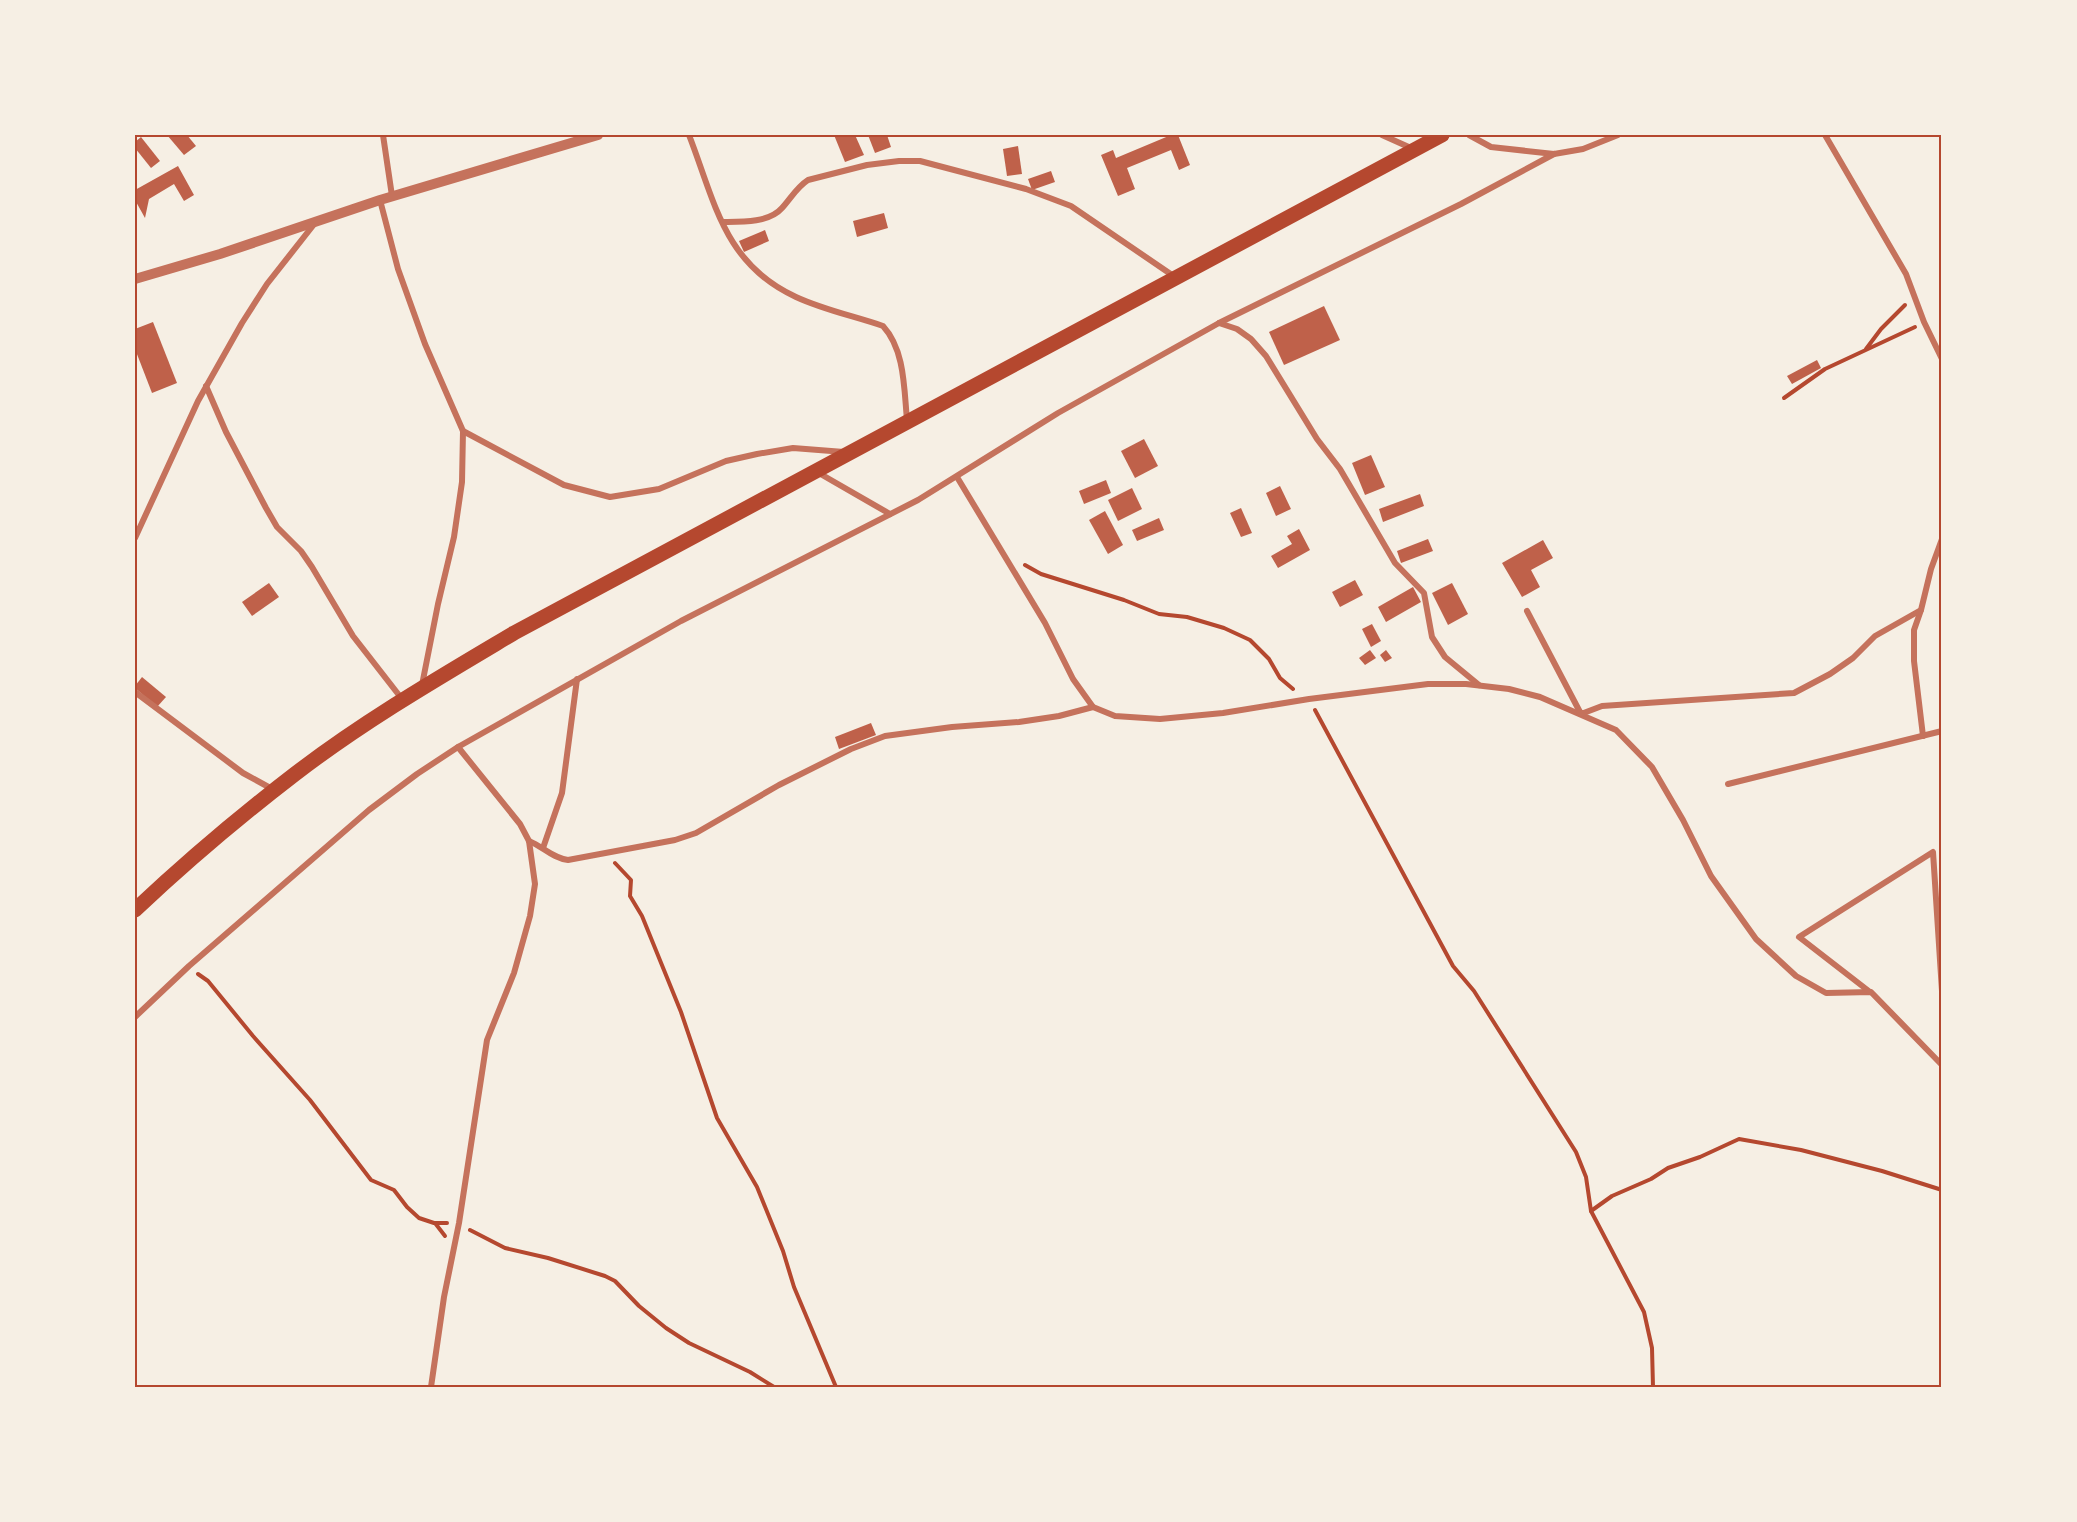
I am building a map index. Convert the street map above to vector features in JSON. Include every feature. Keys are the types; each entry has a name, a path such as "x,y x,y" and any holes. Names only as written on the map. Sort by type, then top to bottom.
{"main road":[{"path":"135,910 190,858 296,773 402,700 514,633 1442,135"}],"street":[{"path":"383,135 392,196"},
{"path":"135,279 563,140 598,135"},
{"path":"689,135 733,245 761,277 796,297 883,326 891,335 902,371 907,423"},
{"path":"1382,135 1415,149"},
{"path":"1469,135 1491,147 1554,154 1583,149 1618,135"},
{"path":"1825,135 1906,273 1924,322 1942,359"},
{"path":"135,1017 189,966 369,810 458,747 681,621 890,514 957,477 1098,389 1220,323 1461,204 1554,154"},
{"path":"723,222 762,219 774,215 781,210 801,184 808,180 867,165 920,161 1026,189 1071,206 1175,278"},
{"path":"380,200 398,269 425,344 463,431 462,482 454,537 422,688"},
{"path":"135,538 206,386 267,284 315,222"},
{"path":"1220,323 1237,329 1251,339 1266,356 1312,431 1340,469 1395,563 1424,593 1431,637 1445,657 1479,686"},
{"path":"206,386 226,432 266,508 278,527 306,559 353,636 402,700"},
{"path":"463,431 564,485 610,497 659,489 726,461 766,452 793,448 850,453"},
{"path":"816,471 890,514"},
{"path":"957,477 1045,623 1072,679 1093,707 1115,716 1160,719 1223,713 1309,699 1428,684 1509,689 1540,697 1616,730 1652,767 1683,820 1711,876 1756,939 1796,976 1826,993 1870,992"},
{"path":"1923,736 1914,661 1914,630 1942,539"},
{"path":"1581,714 1602,706 1794,693 1830,674 1853,658 1875,636 1921,610"},
{"path":"1527,611 1581,714"},
{"path":"543,848 562,793 577,679"},
{"path":"135,692 243,773 274,791"},
{"path":"529,841 554,856 568,860 675,840 696,833 779,784 851,749 885,736 942,728 1019,722 1059,716 1093,707"},
{"path":"1728,784 1942,731"},
{"path":"431,1387 487,1040 493,1020 514,973 530,916 535,884 529,841 520,824 501,797 458,747"},
{"path":"1942,991 1933,852 1799,936 1870,992 1942,1065"}],"path":[{"path":"1866,349 1881,329 1914,294"},
{"path":"1784,398 1814,376 1924,322"},
{"path":"1002,550 1041,574 1124,600 1159,614 1187,617 1224,628 1250,640 1269,659 1280,678 1309,699 1453,966 1474,991 1576,1152 1586,1177 1591,1211 1644,1312 1652,1348 1653,1387"},
{"path":"603,853 631,880 630,896 642,916 681,1012 717,1118 757,1187 783,1251 794,1287 836,1387"},
{"path":"189,966 208,981 310,1100 371,1180 394,1190 406,1207 419,1218 434,1223 459,1223 505,1248 548,1258 605,1276 615,1281 639,1306 666,1328 774,1387"},
{"path":"1591,1211 1612,1196 1651,1179 1668,1168 1700,1157 1739,1139 1801,1150 1882,1171 1942,1190"}],"building":[{"path":"167,135 187,135 196,146 184,155"},
{"path":"834,135 855,135 864,155 845,162"},
{"path":"868,135 887,135 891,147 875,153"},
{"path":"1171,135 1178,135 1190,165 1179,170 1171,150 1127,168 1135,189 1118,196 1101,155 1113,150 1116,158"},
{"path":"141,137 160,161 151,168 135,148 135,142"},
{"path":"1018,146 1022,174 1007,176 1003,149"},
{"path":"178,166 194,195 184,201 174,184 149,199 145,218 135,200 135,190"},
{"path":"1051,171 1055,182 1032,190 1028,179"},
{"path":"884,213 888,228 857,237 853,221"},
{"path":"765,230 769,241 744,252 739,241"},
{"path":"1324,306 1340,340 1284,365 1269,332"},
{"path":"153,322 177,383 152,393 135,349 135,329"},
{"path":"1817,360 1821,368 1792,384 1787,376"},
{"path":"1144,439 1158,466 1135,478 1121,451"},
{"path":"1371,455 1385,487 1365,495 1352,463"},
{"path":"1106,480 1111,493 1084,504 1079,491"},
{"path":"1280,486 1291,509 1276,516 1266,493"},
{"path":"1132,488 1142,509 1118,521 1108,500"},
{"path":"1420,494 1424,506 1383,522 1379,509"},
{"path":"1241,508 1252,533 1241,537 1230,513"},
{"path":"1105,511 1123,545 1108,554 1089,520"},
{"path":"1159,518 1164,530 1137,541 1132,530"},
{"path":"1299,529 1310,550 1278,568 1271,556 1292,544 1287,536"},
{"path":"1428,539 1433,551 1401,563 1397,551"},
{"path":"1543,540 1553,558 1531,570 1540,587 1522,597 1502,563"},
{"path":"1355,580 1363,595 1340,607 1332,592"},
{"path":"269,583 279,597 252,616 242,602"},
{"path":"1452,583 1468,614 1448,625 1432,593"},
{"path":"1413,587 1421,602 1386,622 1378,607"},
{"path":"1372,624 1381,641 1371,647 1362,629"},
{"path":"1370,650 1376,658 1365,665 1359,658"},
{"path":"1386,650 1392,658 1385,662 1380,655"},
{"path":"142,677 166,697 157,707 135,688"},
{"path":"871,723 876,735 839,749 835,737"}]}
